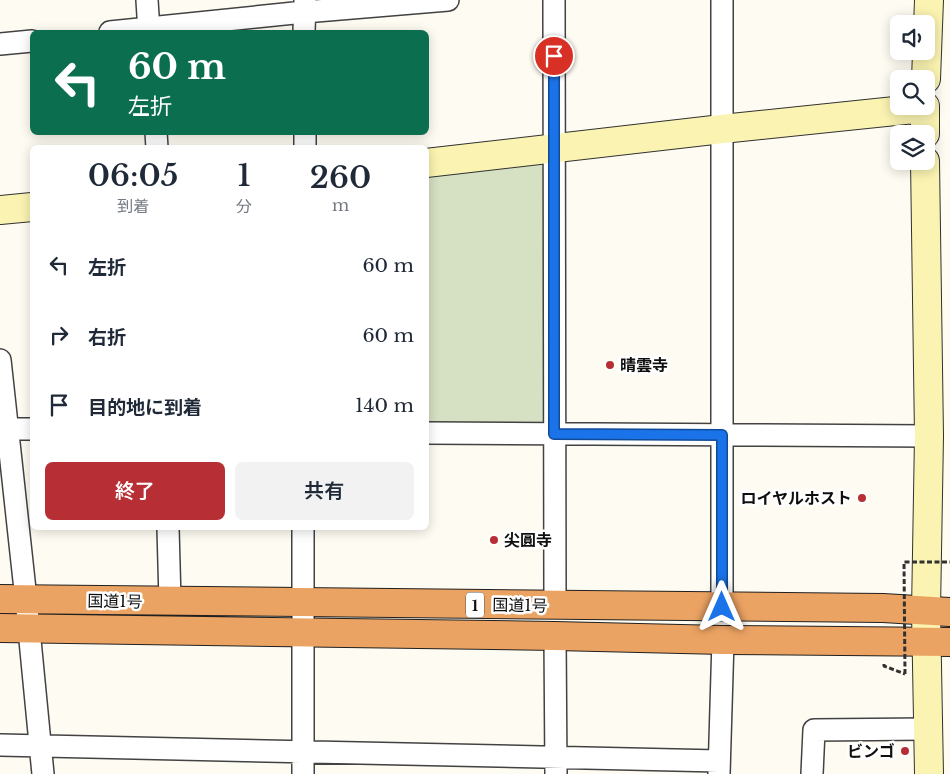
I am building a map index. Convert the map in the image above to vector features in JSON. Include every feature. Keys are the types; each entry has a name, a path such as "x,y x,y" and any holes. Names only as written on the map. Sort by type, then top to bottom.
{"highway":[{"name":"国道1号","path":"13,599 882,608 938,611"},
{"name":"国道1号","path":"0,628 29,630 304,632 723,640 938,641"}],"street":[{"path":"148,0 149,30 448,0"},
{"path":"554,0 555,606"},
{"path":"722,0 722,607"},
{"path":"926,70 929,0"},
{"path":"0,44 30,41"},
{"path":"429,163 722,128 925,116"},
{"path":"925,170 929,436 938,611 938,641 928,729 929,774"},
{"path":"0,210 30,206"},
{"path":"0,360 13,599 29,630 43,774"},
{"path":"4,429 30,429"},
{"path":"429,432 929,436"},
{"path":"168,530 170,601"},
{"path":"303,530 303,774"},
{"path":"555,636 556,766"},
{"path":"0,745 303,752 556,766 719,767 723,640"},
{"path":"812,774 814,730 928,729"}],"path":[{"path":"885,660 884,666 904,674 904,562 950,562"}],"green space":[{"path":"549,157 545,427 429,426 429,170"}],"place":[{"name":"晴雲寺","path":"610,365"},
{"name":"ロイヤルホスト","path":"862,498"},
{"name":"尖圓寺","path":"494,540"},
{"name":"ビンゴ","path":"905,751"}],"route":[{"path":"554,56 554,434 722,435 722,607"}]}
